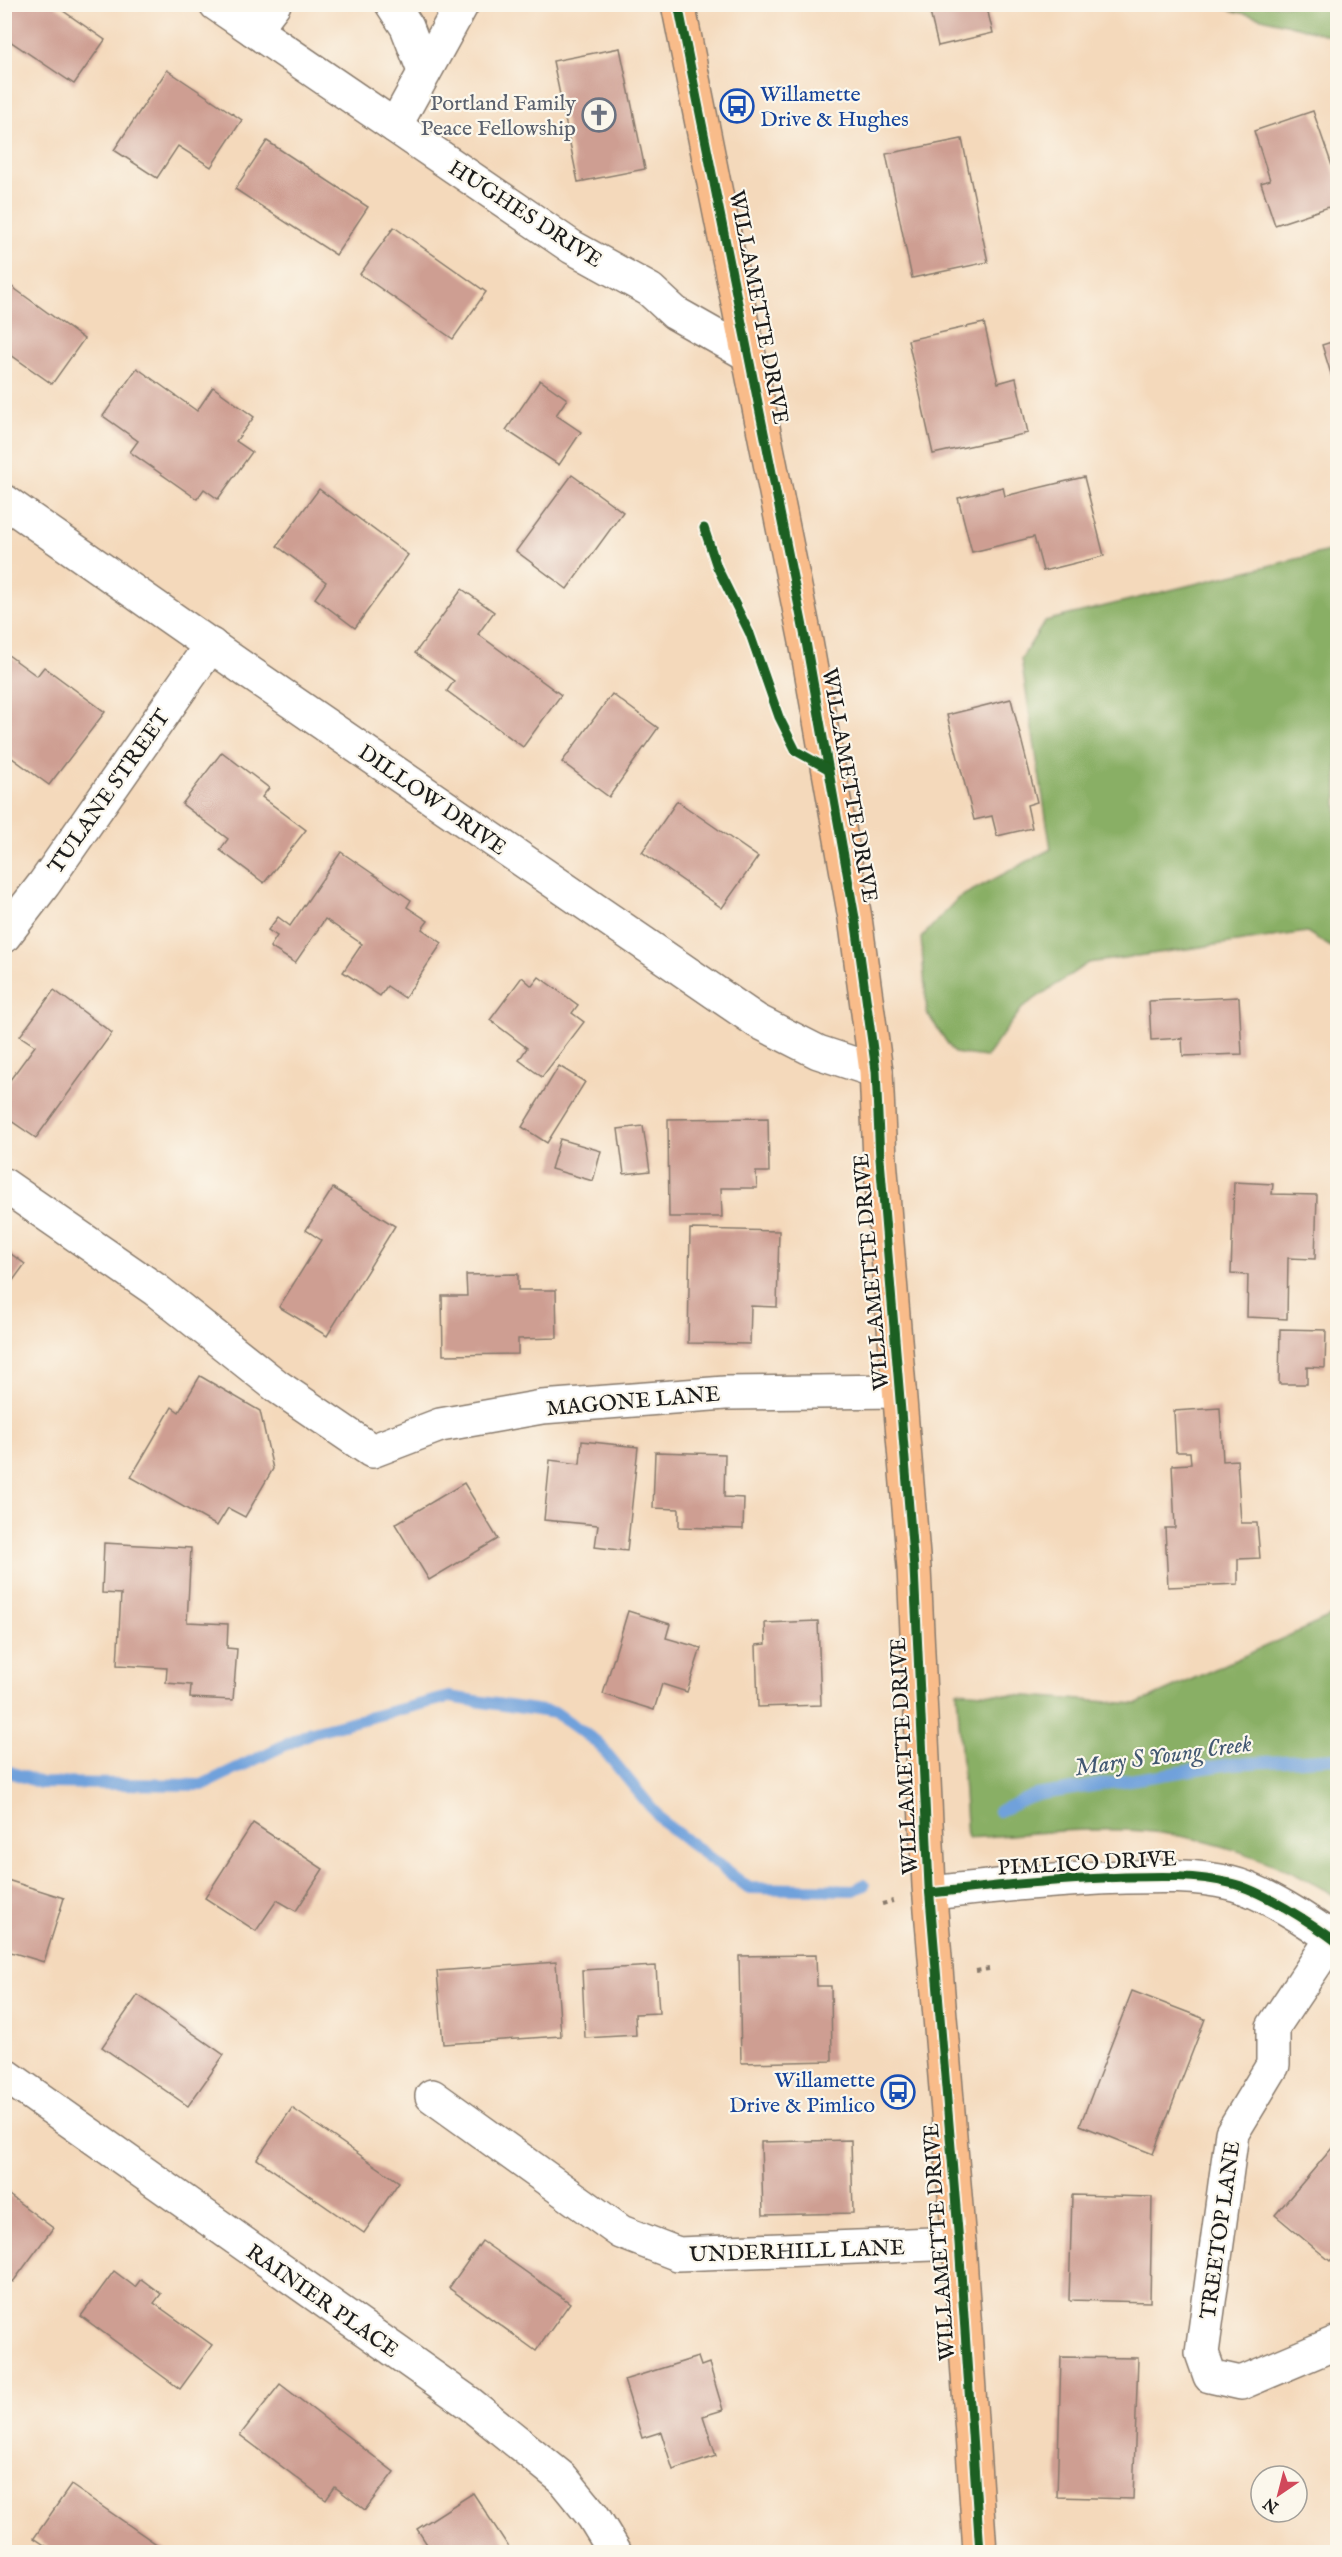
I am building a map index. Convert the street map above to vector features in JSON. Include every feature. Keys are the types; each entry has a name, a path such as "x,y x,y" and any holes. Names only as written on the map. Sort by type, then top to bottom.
{"main road":[{"name":"WILLAMETTE DRIVE","path":"678,4 806,642 855,918 876,1071 914,1568 930,1893 959,2243 980,2553"}],"street":[{"name":"HUGHES DRIVE","path":"216,4 572,247 650,290 675,313 749,354"},
{"path":"254,30 274,4"},
{"path":"392,4 407,27 424,71"},
{"path":"394,126 462,4"},
{"name":"DILLOW DRIVE","path":"4,501 757,1021 818,1052 876,1071"},
{"name":"TULANE STREET","path":"4,936 44,884 211,645"},
{"name":"MAGONE LANE","path":"4,1185 156,1290 278,1387 372,1451 440,1425 542,1407 725,1393 899,1391"},
{"name":"PIMLICO DRIVE","path":"930,1893 1079,1878 1188,1877 1232,1883 1265,1898 1335,1941"},
{"name":"TREETOP LANE","path":"1335,1941 1273,2026 1273,2065 1232,2133 1202,2354 1210,2376 1241,2383 1338,2342"},
{"name":"RAINIER PLACE","path":"4,2074 470,2403 562,2478 593,2516 615,2553"},
{"name":"UNDERHILL LANE","path":"432,2096 621,2232 678,2254 959,2243"}],"green space":[{"path":"1211,5 1337,5 1337,38 1336,37"},
{"path":"1337,549 1337,951 1307,932 1088,963 1023,1007 986,1057 954,1053 927,1013 921,938 958,898 1051,849 1021,659 1045,621"},
{"path":"1337,1614 1337,1897 1313,1883 1262,1860 1236,1850 1182,1836 1106,1830 967,1838 957,1691 1137,1704"}],"building":[{"path":"4,4 53,4 105,40 74,84 4,37"},
{"path":"928,4 986,4 993,33 938,46"},
{"name":"Portland Family Peace Fellowship","path":"620,48 645,169 578,182 553,61"},
{"path":"167,70 242,120 211,167 178,146 157,178 114,150"},
{"path":"1313,111 1338,183 1338,204 1275,225 1261,183 1270,180 1254,131"},
{"path":"962,139 988,262 912,278 886,154"},
{"path":"267,141 368,207 336,255 235,189"},
{"path":"394,227 486,292 453,339 360,274"},
{"path":"4,281 84,339 52,384 4,350"},
{"path":"984,323 998,383 1016,378 1028,433 933,454 908,340"},
{"path":"1338,340 1338,393 1337,393 1322,345"},
{"path":"137,368 197,411 213,387 254,417 236,441 252,452 218,499 204,489 197,499 130,452 138,441 103,416"},
{"path":"540,380 567,399 556,415 581,432 559,465 506,430"},
{"path":"572,475 623,512 567,589 516,551"},
{"path":"1084,477 1104,556 1043,571 1034,537 972,552 958,498 1003,487 1005,496"},
{"path":"319,489 408,555 355,628 315,598 326,582 277,546"},
{"path":"462,589 494,612 478,634 561,695 523,747 447,691 454,681 415,653"},
{"path":"4,652 37,676 44,667 105,712 49,785 4,752"},
{"path":"612,694 658,728 609,797 562,762"},
{"path":"1011,699 1037,802 1027,805 1032,828 997,836 992,816 974,820 947,715"},
{"path":"222,752 269,788 262,797 306,830 264,883 220,850 228,839 182,804"},
{"path":"677,801 758,857 722,908 642,852"},
{"path":"341,852 411,900 407,907 428,921 422,929 442,943 405,998 387,986 380,996 343,972 362,944 325,919 295,963 270,947 277,936 268,930 278,917 290,926"},
{"path":"522,977 532,986 539,977 578,1005 572,1013 584,1022 542,1077 519,1060 527,1048 490,1020"},
{"path":"54,990 112,1033 36,1138 4,1116 4,1088 35,1046 20,1036"},
{"path":"1239,997 1242,1054 1183,1056 1182,1038 1151,1040 1149,1001"},
{"path":"559,1066 585,1082 547,1143 522,1127"},
{"path":"768,1118 769,1172 756,1172 757,1188 721,1188 722,1217 669,1217 668,1119"},
{"path":"643,1126 650,1171 624,1174 618,1129"},
{"path":"560,1139 601,1151 593,1181 551,1169"},
{"path":"1234,1182 1273,1184 1272,1194 1317,1195 1315,1259 1288,1258 1287,1319 1247,1317 1248,1275 1231,1274"},
{"path":"333,1188 395,1226 327,1336 279,1307 321,1240 306,1230"},
{"path":"690,1229 779,1231 777,1307 751,1306 750,1344 688,1343"},
{"path":"4,1249 25,1264 4,1293"},
{"path":"518,1274 518,1290 556,1290 557,1338 518,1339 518,1354 443,1355 442,1296 467,1296 466,1275"},
{"path":"1280,1329 1326,1330 1325,1368 1307,1367 1307,1384 1279,1384"},
{"path":"200,1376 260,1411 273,1469 245,1517 228,1508 217,1526 131,1477 172,1407 179,1412"},
{"path":"1220,1408 1223,1461 1237,1460 1241,1523 1257,1523 1260,1558 1238,1559 1238,1584 1168,1587 1165,1528 1175,1528 1172,1465 1191,1464 1190,1452 1176,1452 1174,1411"},
{"path":"582,1441 638,1447 627,1551 595,1547 598,1525 544,1520 550,1460 580,1464"},
{"path":"655,1452 725,1454 724,1497 744,1498 743,1529 679,1527 679,1509 653,1508"},
{"path":"464,1483 498,1539 429,1580 395,1524"},
{"path":"104,1543 191,1548 187,1622 228,1624 227,1648 237,1649 233,1700 190,1698 191,1685 166,1683 167,1668 117,1665 121,1594 102,1593"},
{"path":"628,1611 670,1624 666,1638 701,1648 687,1692 662,1684 654,1710 603,1694"},
{"path":"818,1621 821,1705 758,1707 756,1645 766,1644 765,1623"},
{"path":"253,1823 323,1869 296,1911 277,1900 256,1931 205,1898"},
{"path":"4,1879 64,1898 44,1962 4,1950"},
{"path":"816,1955 817,1986 831,1986 832,2061 741,2063 739,1956"},
{"path":"556,1962 561,2036 443,2044 437,1971"},
{"path":"656,1966 659,2013 635,2014 636,2035 585,2038 582,1970"},
{"path":"1132,1991 1205,2019 1153,2154 1080,2125"},
{"path":"138,1995 224,2055 188,2106 102,2047"},
{"path":"292,2108 399,2182 364,2233 257,2159"},
{"path":"851,2140 853,2213 763,2215 761,2142"},
{"path":"1338,2141 1338,2252 1330,2261 1275,2215"},
{"path":"5,2192 53,2228 13,2282 5,2276"},
{"path":"1072,2195 1152,2197 1150,2302 1069,2300"},
{"path":"482,2241 570,2303 536,2351 449,2288"},
{"path":"114,2271 135,2287 141,2279 161,2294 154,2303 212,2345 180,2389 81,2316"},
{"path":"698,2357 701,2366 709,2363 723,2410 703,2416 716,2456 673,2470 661,2432 642,2438 624,2380"},
{"path":"1061,2357 1138,2358 1133,2499 1057,2497"},
{"path":"280,2384 394,2472 365,2510 335,2487 326,2500 240,2435"},
{"path":"71,2485 168,2552 55,2552 34,2538"},
{"path":"473,2493 512,2552 432,2552 417,2529"}],"waterway":[{"name":"Mary S Young Creek","path":"4,1770 41,1783 202,1785 312,1732 449,1697 556,1713 598,1743 664,1823 749,1888 854,1890 864,1885"},
{"name":"Mary S Young Creek","path":"999,1811 1035,1795 1231,1764 1338,1758"}],"cycle path":[{"path":"678,4 806,642 855,918 876,1071 880,1159 914,1568 929,1886 959,2243 980,2552"},
{"path":"704,528 717,567 750,634 779,717 796,751 828,769"},
{"path":"930,1893 1101,1878 1191,1877 1230,1883 1256,1893 1301,1917 1338,1943"}],"place":[{"name":"Willamette Drive & Hughes","path":"737,106"},
{"name":"Portland Family Peace Fellowship","path":"599,115"},
{"name":"Willamette Drive & Pimlico","path":"898,2092"}]}
